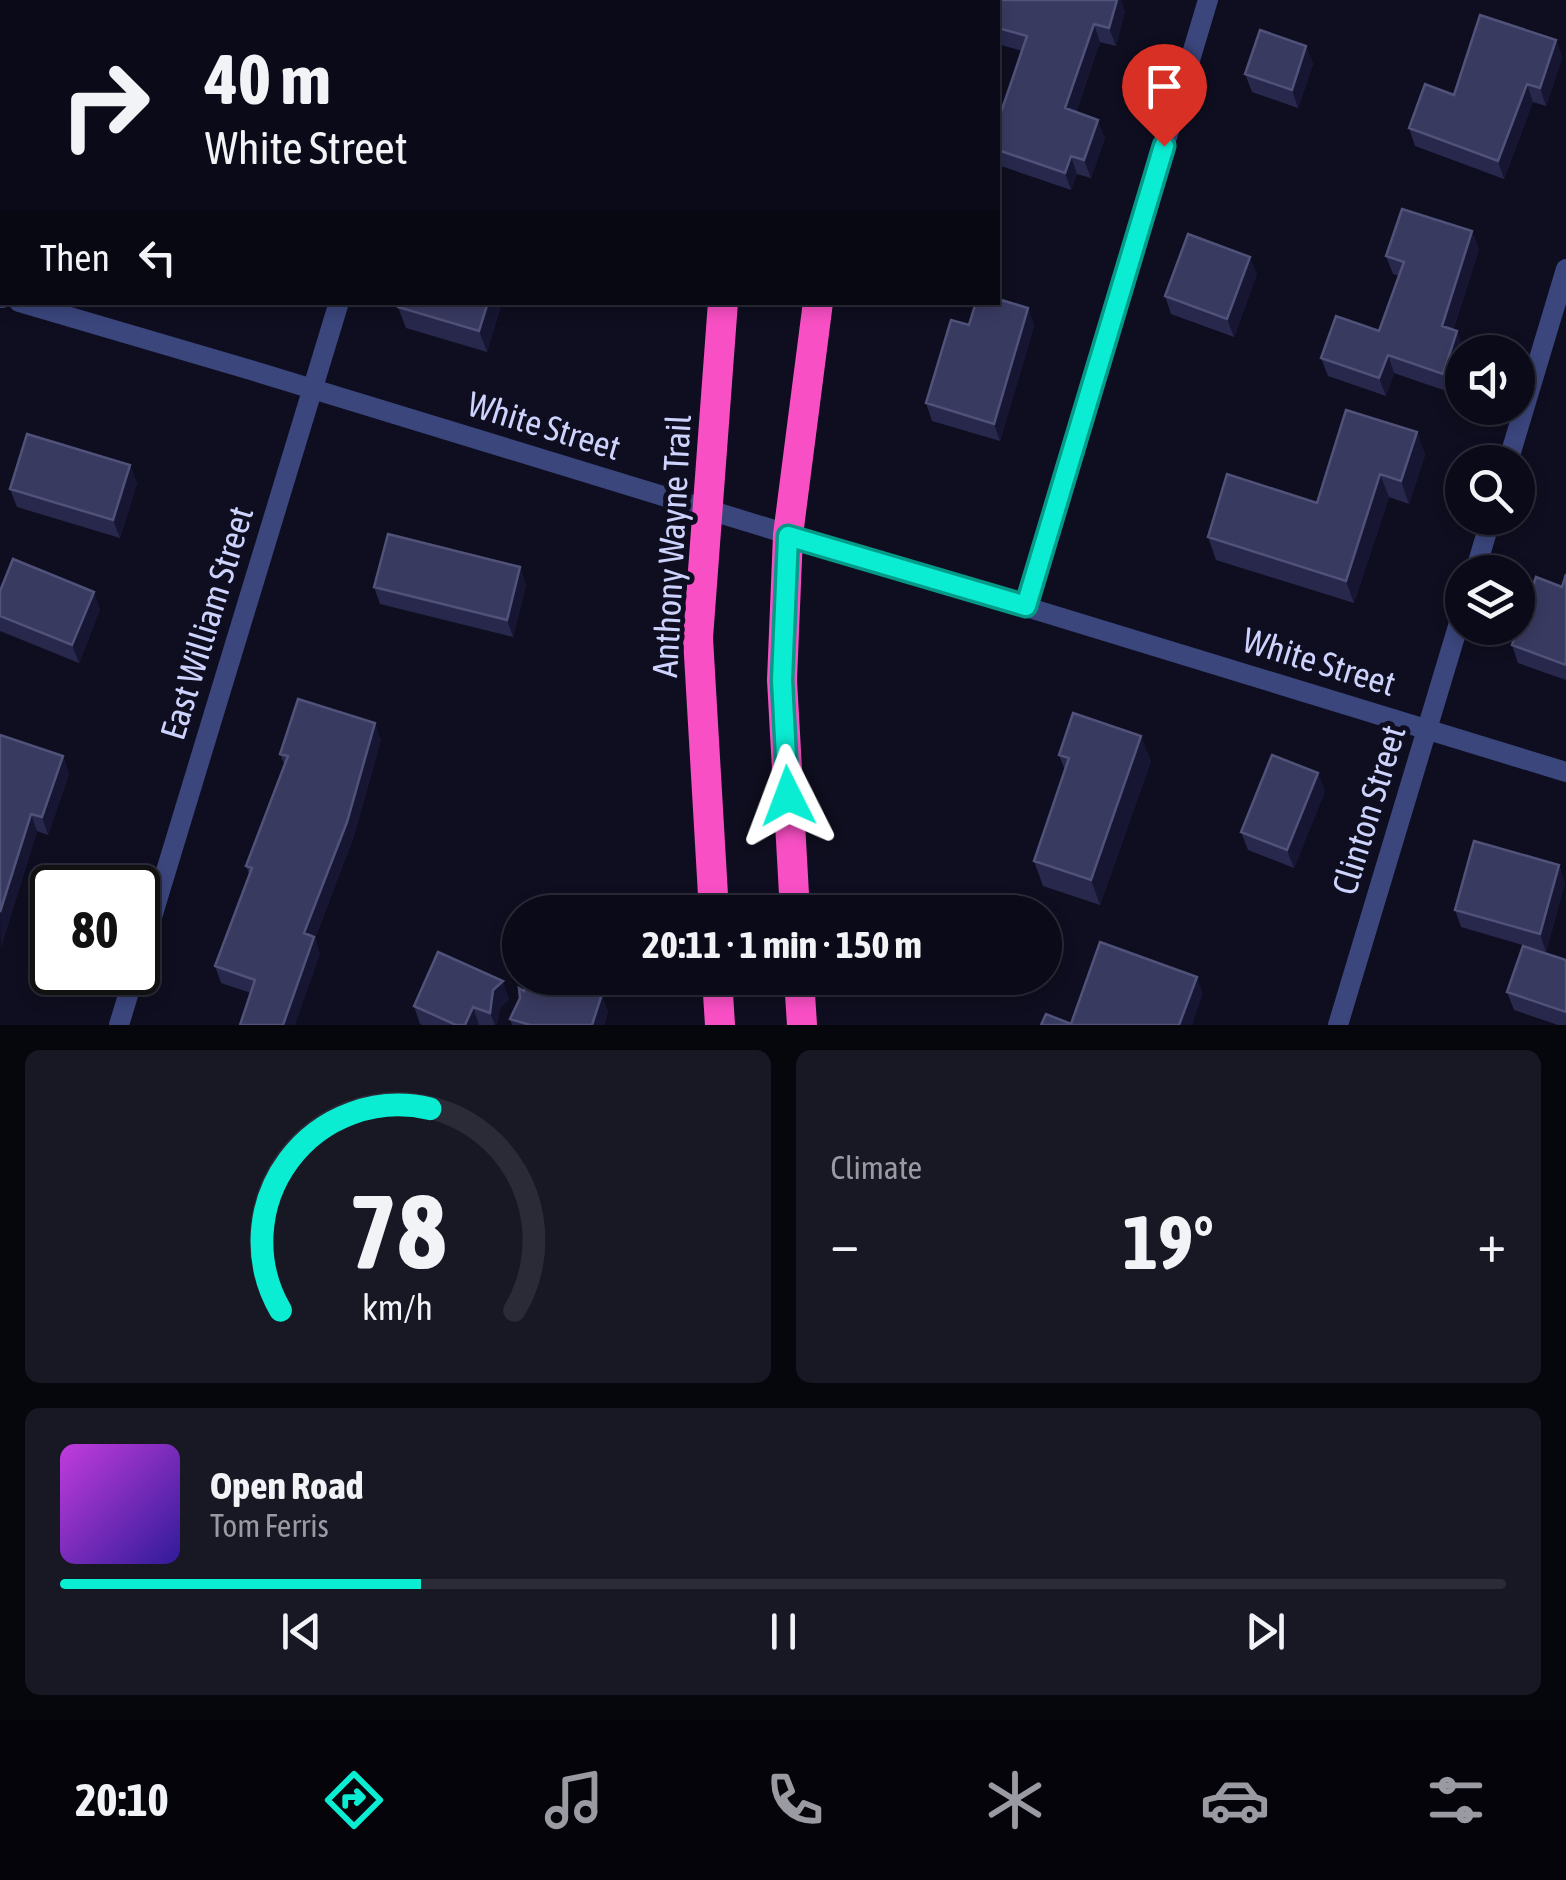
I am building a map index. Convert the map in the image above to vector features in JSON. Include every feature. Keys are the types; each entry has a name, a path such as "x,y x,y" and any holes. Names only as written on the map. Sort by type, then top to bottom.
{"highway":[{"name":"Anthony Wayne Trail","path":"713,895 698,638 723,305"},
{"path":"794,895 782,680 788,536 818,305"},
{"path":"719,995 720,1025"},
{"path":"800,995 802,1025"}],"street":[{"path":"1026,606 1208,0"},
{"path":"1513,445 1566,269"},
{"name":"White Street","path":"29,305 1566,772"},
{"name":"East William Street","path":"160,891 337,305"},
{"name":"Clinton Street","path":"1338,1025 1453,645"},
{"path":"118,1025 127,995"}],"building":[{"path":"1000,0 1117,0 1109,28 1094,24 1065,108 1098,120 1084,160 1071,156 1065,173 1000,151 1000,115 1027,36 1000,29"},
{"path":"1480,15 1556,40 1540,88 1527,84 1498,161 1409,128 1425,84 1454,95"},
{"path":"1260,30 1306,46 1292,90 1245,74"},
{"path":"1402,209 1472,231 1442,326 1457,331 1456,335 1445,335 1443,374 1388,355 1379,378 1321,358 1336,316 1379,331 1404,262 1386,256"},
{"path":"1188,234 1250,257 1227,319 1165,296"},
{"path":"1000,300 1028,308 994,424 926,403 951,320 969,325 975,305 1000,305"},
{"path":"399,305 487,305 479,331"},
{"path":"1346,410 1417,432 1401,481 1380,474 1346,581 1208,537 1227,474 1317,503"},
{"path":"27,434 130,465 113,520 10,489"},
{"path":"388,534 520,567 507,620 374,587"},
{"path":"13,559 94,592 72,645 0,616 0,591"},
{"path":"1566,574 1566,665 1512,645 1535,645 1536,577 1562,587"},
{"path":"298,699 375,723 347,822 304,933 314,937 283,1025 240,1025 255,980 215,966 252,868 246,866 288,756 280,754"},
{"path":"1073,713 1141,736 1091,880 1034,861 1069,758 1059,755"},
{"path":"0,735 63,756 42,817 31,814 0,912"},
{"path":"1272,755 1318,773 1287,850 1241,832"},
{"path":"1474,841 1559,865 1540,934 1455,910"},
{"path":"1100,942 1197,977 1179,1025 1041,1025 1046,1014 1071,1024"},
{"path":"1523,946 1566,960 1566,1012 1507,992"},
{"path":"438,952 502,981 493,990 490,1013 473,1007 465,1025 456,1025 414,1006"},
{"path":"520,995 602,995 592,1025 530,1025 510,1019"}],"route":[{"path":"788,796 782,680 788,536 1026,606 1164,146"}]}
